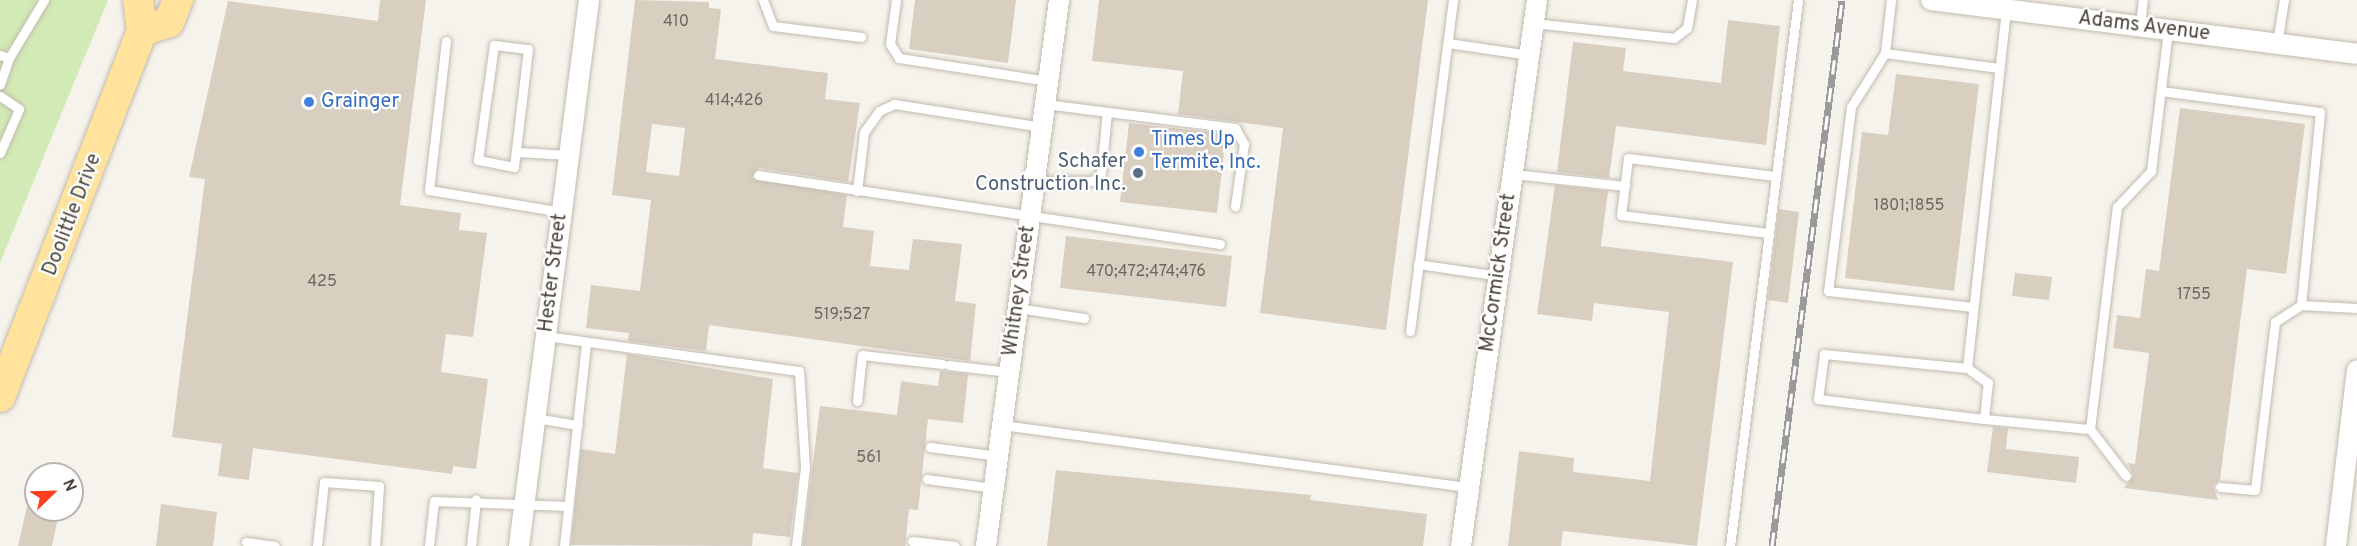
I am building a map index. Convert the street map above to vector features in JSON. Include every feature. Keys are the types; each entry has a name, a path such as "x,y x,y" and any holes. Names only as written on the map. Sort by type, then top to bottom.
{"main road":[{"name":"Doolittle Drive","path":"0,397 142,31 138,0"},
{"path":"142,31 169,22 178,0"}],"street":[{"name":"Hester Street","path":"519,546 589,0"},
{"name":"Whitney Street","path":"986,546 1059,0"},
{"name":"McCormick Street","path":"1461,546 1537,0"},
{"name":"Adams Avenue","path":"1931,0 2357,54"},
{"path":"2336,546 2357,370"}],"lane":[{"path":"0,84 4,57 44,0"},
{"path":"763,0 773,26 861,37"},
{"path":"896,0 890,44 898,57 1048,81"},
{"path":"1410,331 1453,0"},
{"path":"1533,23 1674,38 1687,28 1692,0"},
{"path":"1730,546 1798,0"},
{"path":"1891,0 1886,53 1851,107 1828,291 1973,307"},
{"path":"2140,27 2143,0"},
{"path":"2277,44 2284,0"},
{"path":"1967,368 2006,10"},
{"path":"2126,476 2090,429 2117,207 2151,171 2168,30"},
{"path":"446,41 429,190 562,212"},
{"path":"1448,43 1529,55"},
{"path":"494,45 528,49 517,152 514,167 478,160 494,45"},
{"path":"1886,53 1999,68"},
{"path":"2161,91 2320,112 2301,305"},
{"path":"0,96 19,109 0,153"},
{"path":"857,191 864,132 879,111 894,104 1042,128"},
{"path":"1045,104 1234,128 1244,144 1235,206"},
{"path":"1035,181 1093,181 1101,173 1107,112"},
{"path":"517,152 569,155"},
{"path":"1768,233 1621,215 1624,186 1628,158 1775,176"},
{"path":"1513,174 1624,186"},
{"path":"758,175 1030,219 1220,244"},
{"path":"1418,264 1498,276"},
{"path":"2220,487 2255,490 2275,322 2301,305 2357,308"},
{"path":"1018,308 1084,318"},
{"path":"546,336 799,371 805,467 796,546"},
{"path":"564,546 586,342"},
{"path":"1984,418 1988,383 1967,368 1824,354 1818,399 1984,418 2090,429"},
{"path":"857,401 862,355 1009,372"},
{"path":"536,418 577,425"},
{"path":"1002,426 1469,486"},
{"path":"930,447 998,456"},
{"path":"927,479 994,488"},
{"path":"317,546 324,482 379,486 375,546"},
{"path":"429,546 434,501 476,499 568,506"},
{"path":"471,546 476,499"},
{"path":"912,541 955,546"},
{"path":"246,542 275,546"}],"green space":[{"path":"0,0 108,0 0,263"}],"building":[{"path":"380,0 426,0 400,205 461,213 459,230 487,233 473,337 446,334 441,372 488,379 476,469 453,466 452,474 253,448 249,480 218,476 222,444 172,437 205,179 189,177 228,1 378,21"},
{"path":"635,0 709,2 709,8 721,9 715,59 828,73 825,99 860,103 848,182 759,168 752,178 847,195 843,227 874,231 870,266 909,270 913,239 962,244 955,301 976,304 970,361 709,325 706,351 628,341 629,333 586,328 591,285 640,291 651,200 612,195","holes":["652,124 685,128 679,176 646,172"]},
{"path":"915,0 1016,0 1008,63 909,49"},
{"path":"1099,0 1428,0 1386,330 1260,313 1283,128 1178,114 1183,71 1092,61"},
{"path":"1728,20 1780,26 1766,145 1616,126 1609,178 1557,172 1573,42 1626,48 1623,71 1721,83"},
{"path":"1896,74 1979,84 1954,291 1845,278 1862,132 1888,135"},
{"path":"2180,108 2305,124 2286,274 2247,269 2220,480 2213,486 2218,500 2124,488 2133,476 2128,463 2135,464 2149,353 2113,348 2117,315 2140,318 2146,269 2159,271"},
{"path":"1129,123 1226,134 1217,213 1120,202"},
{"path":"1555,185 1608,191 1601,246 1733,262 1697,546 1563,531 1561,546 1508,546 1519,451 1574,458 1573,472 1650,481 1669,312 1594,303 1592,321 1537,314"},
{"path":"1779,209 1799,212 1788,303 1768,300"},
{"path":"1066,236 1232,256 1226,307 1060,288"},
{"path":"2015,273 2052,277 2049,300 2012,296"},
{"path":"627,354 773,379 763,468 798,473 790,537 753,533 752,546 571,545 581,449 615,454"},
{"path":"940,371 968,374 963,423 928,419 918,510 909,509 905,546 803,546 820,406 897,415 901,381 938,386"},
{"path":"1993,427 2008,428 2006,449 2079,457 2076,483 1987,472"},
{"path":"1056,470 1311,495 1310,500 1427,514 1423,546 1047,546"},
{"path":"161,504 217,512 213,546 156,546"},
{"path":"24,519 24,522 57,522 52,546 18,546"}],"railway":[{"path":"1772,546 1842,0"}],"place":[{"name":"Grainger","path":"309,102"},
{"name":"Times Up Termite, Inc.","path":"1139,152"},
{"name":"Schafer Construction Inc.","path":"1138,173"}]}
